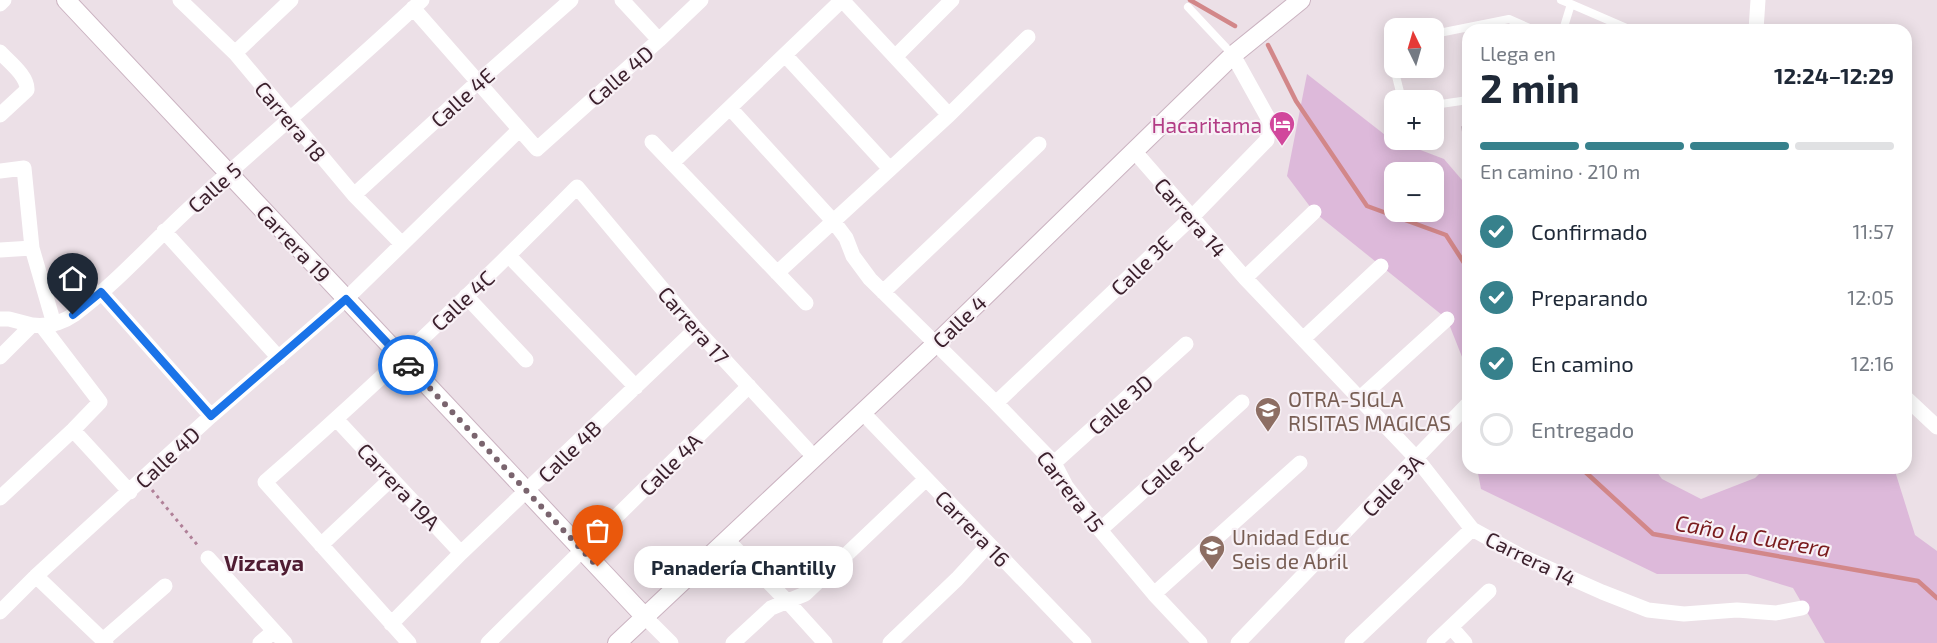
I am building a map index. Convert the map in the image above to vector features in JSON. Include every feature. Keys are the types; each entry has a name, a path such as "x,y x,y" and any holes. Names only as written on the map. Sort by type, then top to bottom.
{"street":[{"path":"0,3 4,0"},
{"name":"Carrera 19","path":"66,0 671,643"},
{"name":"Carrera 18","path":"180,0 235,53 354,195 401,243"},
{"path":"235,53 291,0"},
{"name":"Calle 4E","path":"354,195 478,81 571,0"},
{"path":"622,0 659,40"},
{"name":"Calle 4D","path":"0,612 36,576 211,416 346,299 519,130 537,148 701,0"},
{"path":"672,162 842,0 949,115"},
{"path":"895,57 952,0"},
{"name":"Calle 4","path":"617,643 935,345 1233,55 1301,0"},
{"path":"1756,24 1758,0"},
{"path":"417,4 519,130"},
{"name":"Calle 5","path":"0,357 43,325 73,315 101,292 164,231 417,4"},
{"path":"777,273 949,115 1028,37"},
{"path":"0,52 24,78 27,86 27,90 0,115"},
{"path":"784,55 890,169"},
{"name":"Calle 3E","path":"996,403 1192,217 1267,140 1268,118 1233,55"},
{"name":"Carrera 15","path":"730,108 834,222 846,237 853,256 870,279 1054,463 1066,486 1100,530 1154,594 1200,643"},
{"path":"652,142 806,303"},
{"path":"883,292 1038,144"},
{"name":"Carrera 14","path":"1135,152 1245,278 1417,459 1472,529 1521,556 1648,610 1684,614 1737,610 1776,614 1802,608"},
{"path":"0,171 24,168 43,325 100,402 0,498"},
{"name":"Calle 4C","path":"321,545 265,482 337,420 578,188"},
{"name":"Carrera 17","path":"578,188 696,329 815,458"},
{"path":"1245,278 1314,212"},
{"path":"164,231 279,358"},
{"path":"0,250 32,248"},
{"path":"509,256 636,387"},
{"path":"1304,338 1381,266"},
{"path":"101,292 211,416"},
{"path":"466,296 526,360"},
{"path":"0,319 43,325"},
{"path":"1360,398 1447,319"},
{"name":"Calle 4B","path":"391,624 461,553 696,329"},
{"name":"Calle 3D","path":"1054,463 1186,344"},
{"name":"Calle 4A","path":"488,643 749,386"},
{"name":"Calle 3C","path":"1100,530 1242,402"},
{"path":"1912,404 1937,427"},
{"name":"Calle 3A","path":"1238,643 1462,410"},
{"name":"Carrera 16","path":"863,413 1084,643"},
{"name":"Carrera 19A","path":"337,420 461,553"},
{"path":"73,430 130,492"},
{"path":"1154,594 1300,463"},
{"path":"390,479 321,545 409,643"},
{"path":"733,643 771,608 805,594 926,479"},
{"path":"1352,643 1472,529"},
{"path":"727,540 788,601 825,643"},
{"path":"891,643 957,579 989,544"},
{"path":"208,558 285,643"},
{"path":"36,576 104,642 165,586"},
{"path":"1434,643 1489,591"},
{"path":"1451,627 1465,643"},
{"path":"260,643 274,631"}],"lane":[{"path":"1561,0 1617,24"},
{"path":"1565,24 1571,4"},
{"path":"1188,7 1233,55"},
{"path":"1484,24 1509,19 1520,24"},
{"path":"1444,32 1462,28"},
{"path":"1444,104 1462,101"}],"path":[{"path":"143,479 208,558"}],"shaded area":[{"path":"1307,74 1384,134 1384,150 1420,150 1444,159 1462,180 1462,357 1447,319 1314,212 1287,176"},
{"path":"1478,474 1658,474 1662,479 1701,499 1755,478 1759,474 1896,474 1915,535 1937,551 1937,643 1825,643 1793,588 1747,574 1657,574 1481,489"}],"waterway":[{"name":"Caño la Cuerera","path":"1190,0 1235,26"},
{"name":"Caño la Cuerera","path":"1268,45 1296,101 1367,206 1446,235 1462,260"},
{"name":"Caño la Cuerera","path":"1588,474 1653,534 1918,581 1937,598"}],"way so far":[{"path":"408,365 598,567"}],"place":[{"name":"Hacaritama","path":"1282,147"},
{"name":"OTRA-SIGLA RISITAS MAGICAS","path":"1268,433"},
{"name":"Panadería Chantilly","path":"598,567"},
{"name":"Unidad Educ Seis de Abril","path":"1212,571"}],"district":[{"name":"Vizcaya","path":"264,562"}],"route":[{"path":"73,315 101,292 211,416 346,299 408,365"}]}
